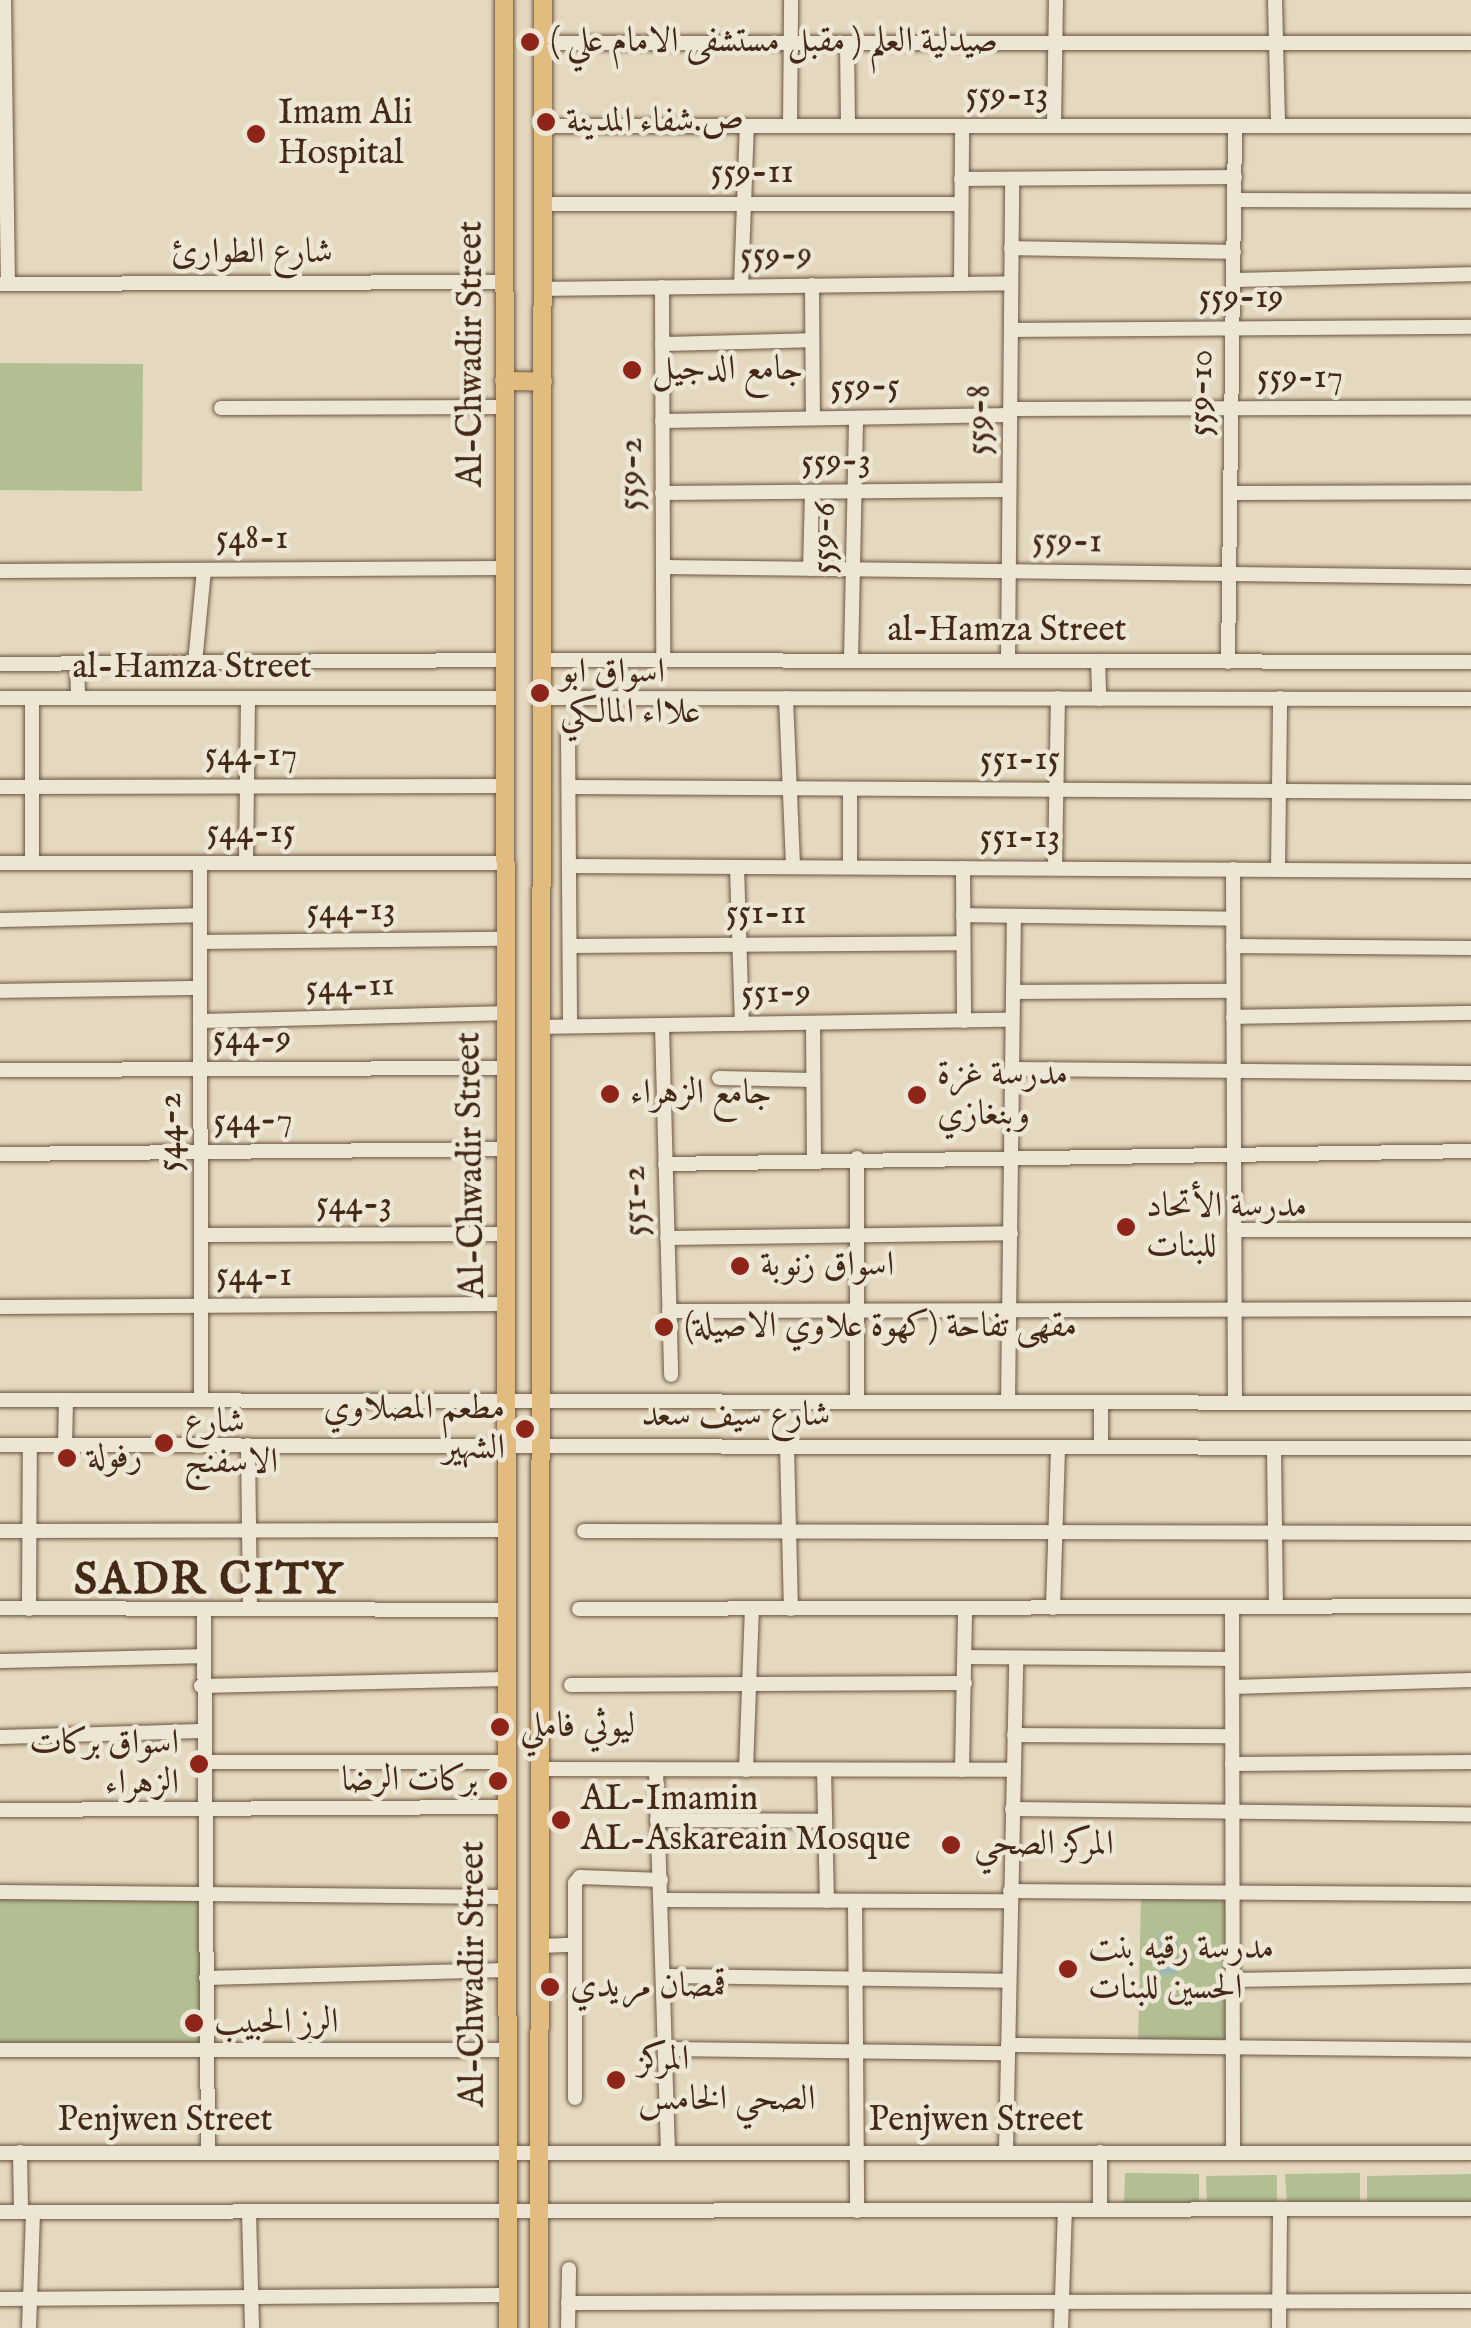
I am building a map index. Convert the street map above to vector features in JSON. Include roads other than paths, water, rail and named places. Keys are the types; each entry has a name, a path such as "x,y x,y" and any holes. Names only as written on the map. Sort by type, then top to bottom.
{"main road":[{"name":"Al-Chwadir Street","path":"504,0 502,1013 508,1304 508,2328"},
{"name":"Al-Chwadir Street","path":"540,2328 544,1"},
{"path":"504,382 543,382"}],"street":[{"path":"4,0 4,284"},
{"path":"790,0 790,126"},
{"path":"1054,126 1056,0"},
{"path":"1275,0 1278,126"},
{"path":"544,43 1471,43"},
{"path":"848,43 848,126"},
{"name":"559-13","path":"543,126 1471,126"},
{"path":"740,286 747,126"},
{"path":"961,284 962,126"},
{"name":"559-10","path":"1228,662 1236,126"},
{"path":"961,179 1235,177"},
{"name":"559-8","path":"1008,661 1012,179"},
{"path":"1234,200 1471,201"},
{"name":"559-11","path":"543,204 961,204"},
{"path":"1011,248 1234,252"},
{"path":"1233,280 1471,274"},
{"name":"شارع الطوارئ","path":"4,284 504,282"},
{"name":"559-9","path":"543,289 1011,283"},
{"path":"812,286 813,418"},
{"name":"559-2","path":"662,287 663,660"},
{"name":"559-19","path":"1010,330 1471,327"},
{"path":"662,344 812,340"},
{"path":"220,408 504,407"},
{"name":"559-17","path":"1010,412 1471,408"},
{"name":"559-5","path":"662,421 1010,412"},
{"name":"559-6","path":"851,660 856,418"},
{"name":"559-3","path":"662,493 1009,490"},
{"path":"810,569 812,492"},
{"path":"1230,493 1471,492"},
{"name":"559-1","path":"663,567 1471,577"},
{"name":"548-1","path":"0,571 504,568"},
{"path":"195,663 204,570"},
{"name":"al-Hamza Street","path":"0,664 503,660"},
{"name":"al-Hamza Street","path":"542,660 1471,662"},
{"path":"1098,661 1099,698"},
{"path":"77,664 78,697"},
{"name":"al-Hamza Street","path":"0,698 504,698"},
{"path":"32,698 32,864"},
{"path":"246,863 248,698"},
{"name":"al-Hamza Street","path":"543,698 1471,699"},
{"path":"786,698 793,867"},
{"path":"1055,868 1058,698"},
{"path":"1278,870 1280,698"},
{"path":"568,732 570,1026"},
{"name":"544-17","path":"0,787 502,786"},
{"name":"551-15","path":"569,787 1471,792"},
{"path":"850,789 850,868"},
{"name":"544-2","path":"200,863 201,1400"},
{"name":"544-15","path":"0,864 502,863"},
{"name":"551-13","path":"569,866 1471,871"},
{"path":"737,867 742,1024"},
{"path":"963,868 964,1021"},
{"path":"1233,870 1235,1402"},
{"path":"0,920 200,915"},
{"path":"963,915 1233,919"},
{"path":"1008,1402 1014,916"},
{"name":"544-13","path":"200,942 502,939"},
{"name":"551-11","path":"570,946 964,943"},
{"path":"1233,946 1471,948"},
{"path":"0,991 200,988"},
{"path":"1013,992 1234,991"},
{"name":"544-11","path":"200,1021 502,1013"},
{"path":"1233,1017 1471,1013"},
{"name":"551-9","path":"542,1027 1012,1020"},
{"path":"813,1023 814,1159"},
{"name":"551-2","path":"662,1025 671,1374"},
{"name":"544-9","path":"0,1070 504,1068"},
{"path":"1012,1068 1471,1073"},
{"path":"719,1078 814,1080"},
{"name":"544-7","path":"0,1154 506,1149"},
{"path":"665,1164 1011,1154 1471,1150"},
{"path":"857,1158 857,1402"},
{"path":"1234,1230 1471,1230"},
{"path":"667,1238 857,1238 1010,1232"},
{"name":"544-3","path":"201,1235 506,1234"},
{"name":"544-1","path":"0,1307 508,1304"},
{"path":"669,1311 1234,1305 1471,1309"},
{"name":"شارع سيف سعد","path":"0,1400 1471,1403"},
{"path":"65,1445 66,1400"},
{"path":"1100,1447 1101,1402"},
{"name":"شارع سيف سعد","path":"0,1445 1471,1448"},
{"path":"29,1608 30,1445"},
{"path":"248,1446 250,1609"},
{"path":"787,1446 792,1608"},
{"path":"1054,1608 1058,1447"},
{"path":"1274,1448 1276,1607"},
{"path":"0,1531 508,1530"},
{"path":"584,1531 1471,1533"},
{"path":"579,1609 1471,1606"},
{"path":"1232,1607 1233,2152"},
{"path":"0,1608 507,1610"},
{"path":"962,1770 965,1608"},
{"path":"204,1609 201,1656 208,2151"},
{"path":"746,1770 752,1609"},
{"path":"0,1661 201,1656"},
{"path":"965,1657 1232,1659"},
{"path":"1006,2151 1016,1658"},
{"path":"202,1686 506,1678"},
{"path":"1232,1687 1471,1680"},
{"path":"571,1684 965,1683"},
{"path":"0,1737 202,1731"},
{"path":"1014,1736 1232,1736"},
{"path":"202,1762 506,1762"},
{"path":"1232,1764 1471,1762"},
{"path":"540,1769 1013,1770"},
{"path":"656,1770 664,1900 668,2150"},
{"path":"824,1770 826,1901"},
{"path":"0,1810 203,1813 506,1807"},
{"path":"1012,1809 1471,1815"},
{"path":"657,1820 824,1820"},
{"path":"575,2098 572,1892 580,1877 661,1880"},
{"path":"0,1892 506,1897"},
{"path":"664,1900 1471,1894"},
{"path":"855,1901 851,2055 856,2212"},
{"path":"540,1946 572,1945"},
{"path":"206,1978 506,1970"},
{"path":"666,1976 853,1975 1008,1982"},
{"path":"1232,1980 1471,1976"},
{"path":"667,2049 851,2055 1007,2049 1471,2050"},
{"path":"0,2050 507,2050"},
{"name":"Penjwen Street","path":"0,2152 540,2149 1471,2153"},
{"path":"20,2152 27,2212 29,2328"},
{"path":"1100,2152 1100,2210"},
{"path":"0,2212 1471,2208"},
{"path":"1060,2328 1065,2210"},
{"path":"1280,2210 1280,2328"},
{"path":"249,2212 252,2328"},
{"path":"568,2328 569,2269"},
{"path":"0,2299 508,2295"},
{"path":"568,2302 1471,2300"}],"water":[{"path":"1160,1933 1178,1933 1178,1974 1160,1974"}],"place":[{"name":"صيدلية العلم ( مقبل مستشفى الامام علي )","path":"530,42"},
{"name":"ص.شفاء المدينة","path":"546,122"},
{"name":"Imam Ali Hospital","path":"256,134"},
{"name":"جامع الدجيل","path":"632,370"},
{"name":"اسواق ابو علااء المالكي","path":"540,693"},
{"name":"جامع الزهراء","path":"610,1094"},
{"name":"مدرسة غزة وبنغازي","path":"917,1095"},
{"name":"مدرسة الأتحاد للبنات","path":"1126,1227"},
{"name":"اسواق زنوبة","path":"740,1266"},
{"name":"مقهى تفاحة (كهوة علاوي الاصيلة)","path":"664,1327"},
{"name":"مطعم المصلاوي الشهير","path":"525,1429"},
{"name":"شارع الاسفنج","path":"164,1443"},
{"name":"رفولة","path":"67,1458"},
{"name":"ليوثي فاملي","path":"500,1727"},
{"name":"اسواق بركات الزهراء","path":"199,1764"},
{"name":"بركات الرضا","path":"498,1781"},
{"name":"AL-Imamin AL-Askareain Mosque","path":"561,1820"},
{"name":"المركز الصحي","path":"951,1845"},
{"name":"مدرسة رقيه بنت الحسين للبنات","path":"1068,1969"},
{"name":"قمصان مريدي","path":"550,1987"},
{"name":"الرز الحبيب","path":"194,2023"},
{"name":"المركز الصحي الخامس","path":"616,2080"}],"district":[{"name":"SADR CITY","path":"209,1581"}]}
